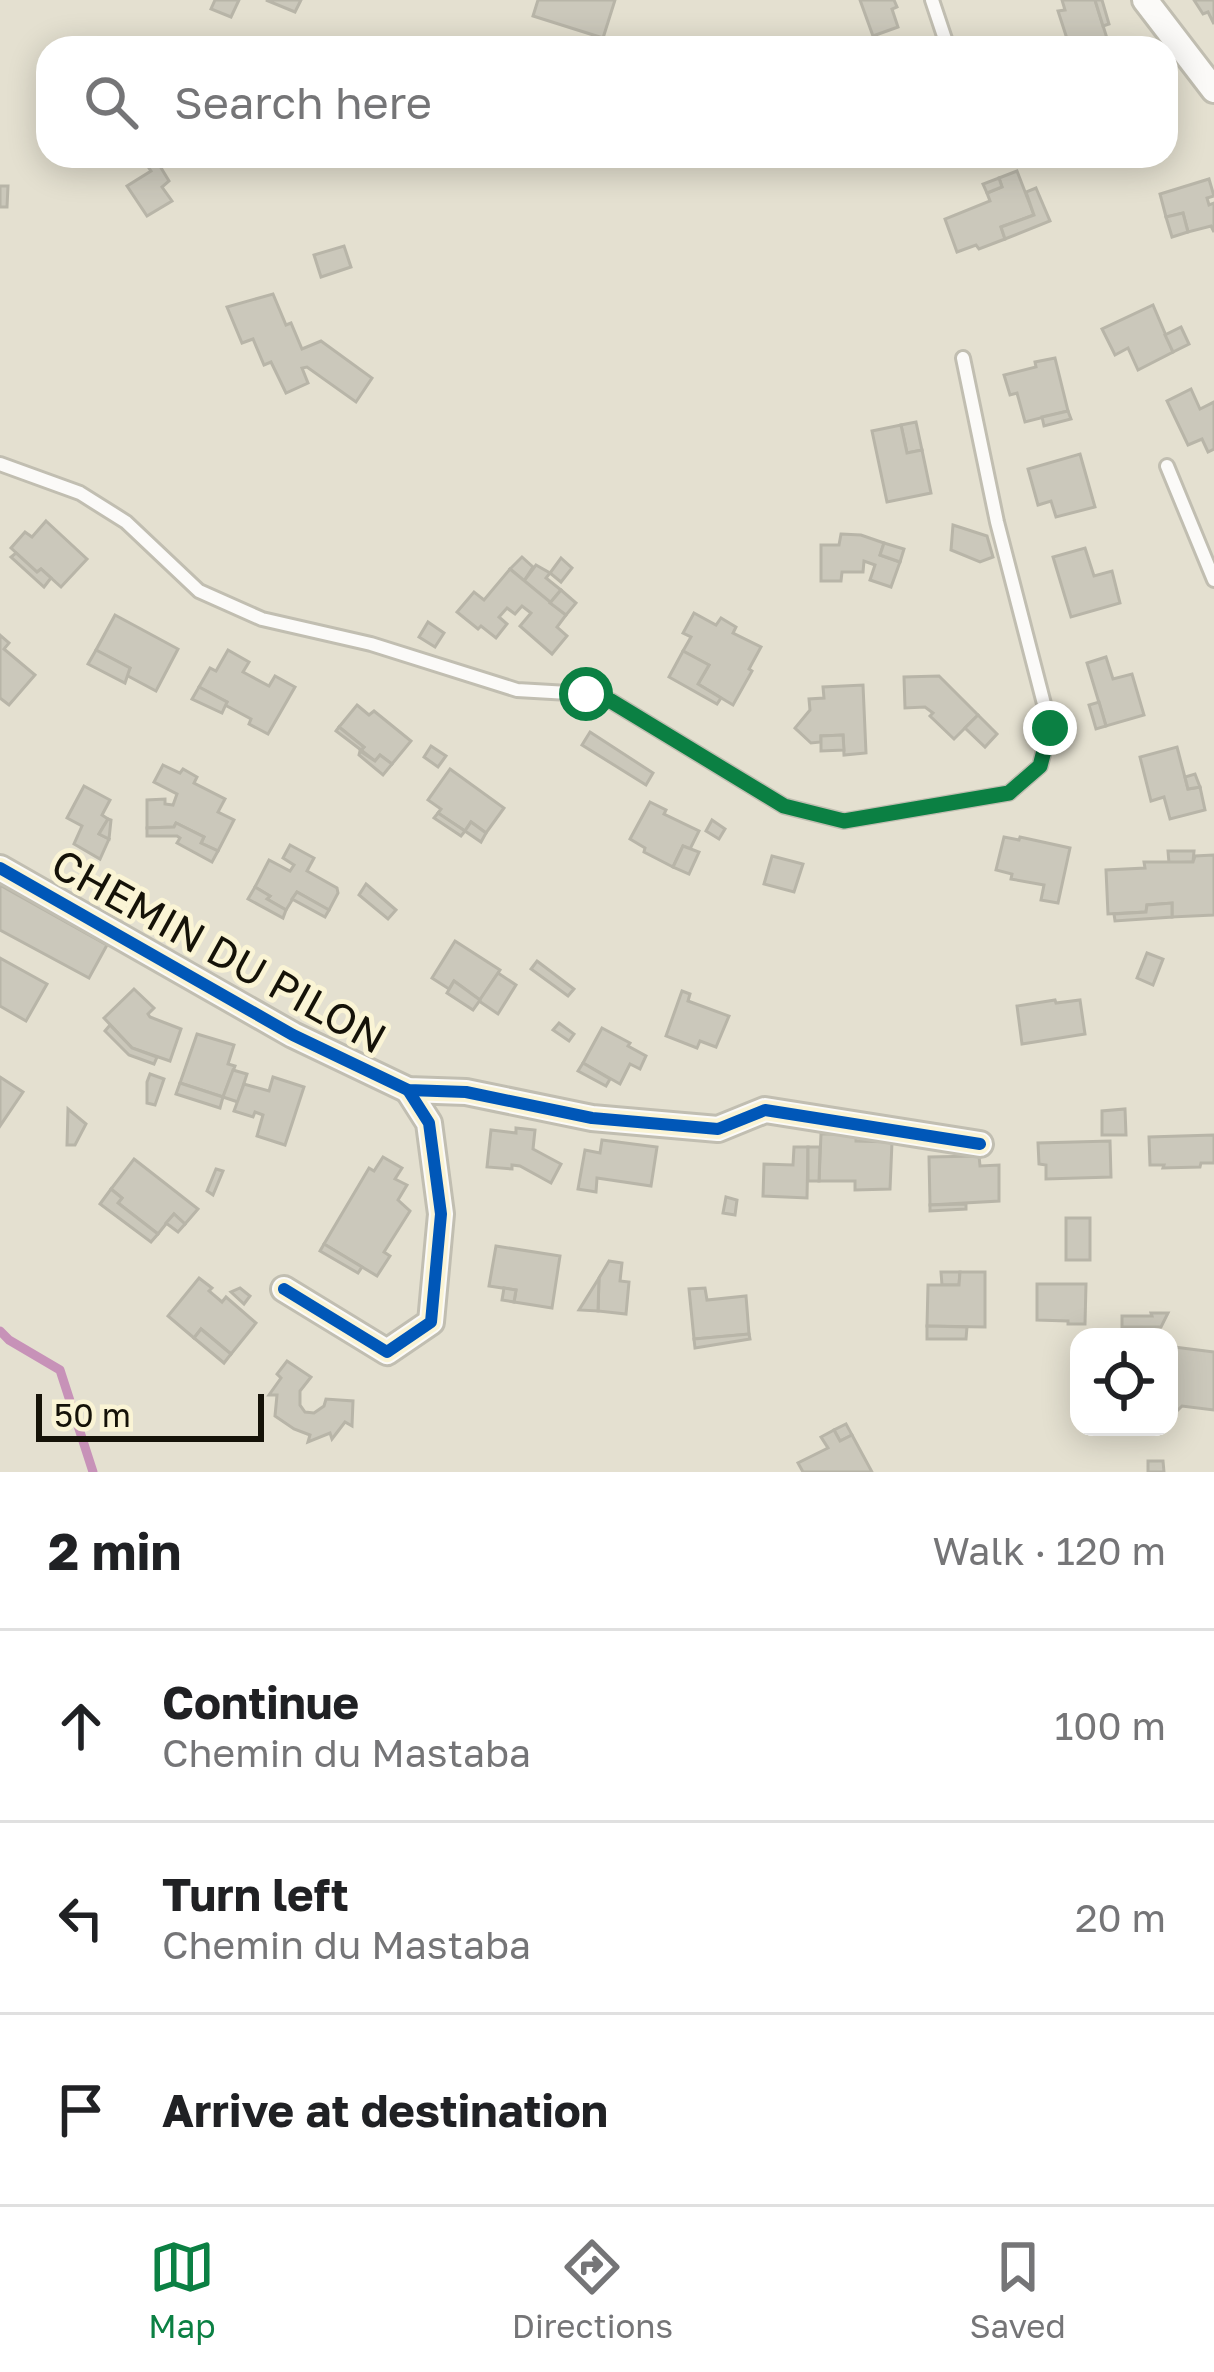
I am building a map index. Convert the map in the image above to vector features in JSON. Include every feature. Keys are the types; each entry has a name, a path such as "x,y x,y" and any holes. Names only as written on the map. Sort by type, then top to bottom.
{"street":[{"path":"1145,0 1173,36"},
{"path":"1178,43 1214,90"},
{"name":"CHEMIN DU PILON","path":"0,868 293,1035 408,1090 466,1092 592,1118 718,1129 765,1110 980,1144"},
{"name":"CHEMIN DU PILON","path":"284,1289 387,1352 431,1322 441,1214 429,1123 408,1090"}],"lane":[{"path":"932,0 944,36"},
{"path":"0,464 80,493 126,522 199,591 262,619 371,644 517,690 586,694 611,701 784,806 844,821 1009,793 1040,766 1050,728 997,522 963,358"},
{"path":"1167,466 1214,580"}],"building":[{"path":"215,0 239,0 231,17 211,9"},
{"path":"266,0 301,0 295,12"},
{"path":"538,0 615,0 604,36 533,16"},
{"path":"860,0 894,0 898,27 873,36"},
{"path":"1062,0 1095,0 1106,36 1066,36 1058,11 1065,10"},
{"path":"1095,0 1102,0 1109,24 1103,26"},
{"path":"1194,0 1214,0 1214,24 1208,12 1203,14"},
{"path":"149,168 161,168 169,181 162,187 172,201 147,216 127,186 151,171"},
{"path":"1017,171 1034,215 1001,227 1005,239 957,252 945,219 990,201 987,193 1002,187 999,178"},
{"path":"999,178 1002,187 987,193 983,184"},
{"path":"1209,179 1214,196 1207,198 1209,205 1214,203 1214,232 1211,226 1188,232 1183,213 1166,217 1160,194"},
{"path":"0,186 8,186 7,207 0,207"},
{"path":"1036,188 1050,221 1005,239 1001,227 1034,215 1026,192"},
{"path":"1183,213 1188,232 1172,237 1166,217"},
{"path":"344,246 351,267 321,277 314,255"},
{"path":"273,294 302,349 321,341 372,378 356,402 307,367 302,368 308,383 286,393 271,362 264,365 253,339 242,343 227,307"},
{"path":"1153,305 1173,352 1138,370 1128,348 1115,355 1102,329"},
{"path":"1181,327 1189,344 1173,352 1165,335"},
{"path":"1055,358 1068,411 1025,422 1017,393 1010,395 1004,375"},
{"path":"1191,389 1200,409 1214,402 1214,449 1208,452 1202,439 1188,445 1167,401"},
{"path":"1068,411 1071,419 1044,426 1042,417"},
{"path":"916,422 922,450 907,453 901,425"},
{"path":"901,425 907,453 922,450 931,493 887,502 872,431"},
{"path":"1080,454 1095,507 1056,517 1051,501 1038,505 1028,469"},
{"path":"46,521 87,559 61,587 11,548 25,532 32,537"},
{"path":"953,525 987,536 993,557 980,562 951,550"},
{"path":"841,534 884,543 880,555 900,562 891,587 870,580 875,565 864,561 863,572 842,572 841,581 821,581 821,545 839,545"},
{"path":"884,543 904,549 900,562 880,555"},
{"path":"1085,548 1094,576 1112,571 1120,603 1071,617 1053,557"},
{"path":"16,553 51,578 44,587 11,557"},
{"path":"522,557 533,567 524,581 510,569"},
{"path":"561,558 572,568 561,582 550,573"},
{"path":"536,565 550,573 546,578 561,590 550,603 524,581"},
{"path":"510,569 566,615 557,627 567,636 552,654 520,626 531,613 522,606 515,614 507,608 499,617 507,624 496,638 457,612 474,592 484,600"},
{"path":"561,590 576,603 566,615 550,603"},
{"path":"694,613 716,625 721,618 736,627 733,633 761,647 733,705 698,684 709,665 683,651 691,637 683,633"},
{"path":"115,615 178,649 156,691 126,675 130,668 96,650"},
{"path":"428,622 444,633 435,647 419,637"},
{"path":"0,635 9,643 4,649 35,675 9,705 0,698"},
{"path":"96,650 130,668 125,683 88,664"},
{"path":"228,650 249,662 243,672 269,686 275,676 295,687 268,734 199,687"},
{"path":"683,651 709,665 698,684 721,698 717,704 669,677"},
{"path":"1106,657 1113,679 1132,674 1144,715 1106,726 1087,663"},
{"path":"939,676 978,715 954,739 925,707 905,708 904,677"},
{"path":"863,685 866,753 844,755 843,735 821,736 821,742 811,743 795,728 810,710 809,699 824,698 823,687"},
{"path":"199,687 227,702 222,713 192,699"},
{"path":"1099,702 1106,726 1096,729 1089,705"},
{"path":"357,705 369,715 374,711 411,741 392,764 380,755 375,761 339,727"},
{"path":"978,715 997,734 985,747 965,728"},
{"path":"339,727 364,747 361,750 336,731"},
{"path":"590,732 653,773 646,785 582,745"},
{"path":"843,735 844,750 821,751 821,736"},
{"path":"431,746 446,756 438,767 424,757"},
{"path":"1177,747 1188,789 1200,787 1205,810 1170,819 1164,797 1151,801 1140,757"},
{"path":"360,751 375,761 380,755 392,764 383,775"},
{"path":"163,765 180,773 183,769 197,777 194,783 225,799 218,812 234,820 218,851 201,843 204,837 176,823 174,827 147,828 147,800 165,799 165,804 173,805 177,794 154,782"},
{"path":"450,769 504,808 486,833 471,822 465,831 428,800"},
{"path":"1195,774 1200,787 1188,789 1185,777"},
{"path":"84,786 110,800 102,815 108,819 99,834 109,839 100,859 74,844 82,826 67,818"},
{"path":"650,802 699,831 690,849 683,846 673,867 630,839"},
{"path":"438,813 465,831 461,836 434,818"},
{"path":"111,820 109,839 99,834"},
{"path":"712,820 725,829 719,839 706,831"},
{"path":"471,822 486,833 481,842 465,831"},
{"path":"176,823 204,837 201,843 218,851 212,862 177,843 177,836 147,836 147,828 174,827"},
{"path":"1004,837 1070,848 1058,903 1041,900 1044,885 1011,879 1012,874 996,870"},
{"path":"290,845 314,858 307,871 337,888 329,910 297,892 286,910 255,887 269,860 290,871 294,865 283,858"},
{"path":"683,846 699,852 689,874 673,867"},
{"path":"1168,851 1194,851 1193,862 1169,863"},
{"path":"1214,855 1214,915 1172,917 1172,903 1147,905 1146,912 1108,914 1106,870 1145,868 1144,862 1193,862 1195,856"},
{"path":"772,856 803,864 794,892 764,884"},
{"path":"366,884 396,910 388,919 359,895"},
{"path":"0,885 107,945 89,978 0,930"},
{"path":"255,887 286,910 283,918 248,899"},
{"path":"297,892 329,910 325,917 292,899"},
{"path":"1172,903 1172,917 1115,921 1114,914 1146,912 1147,905"},
{"path":"455,941 500,970 480,1000 454,981 449,989 432,978"},
{"path":"1147,953 1163,959 1153,985 1137,978"},
{"path":"0,958 47,984 26,1021 0,1006"},
{"path":"537,961 574,989 568,996 531,969"},
{"path":"498,973 516,985 498,1014 479,1001"},
{"path":"454,981 480,1000 473,1010 447,993"},
{"path":"134,989 154,1008 150,1017 181,1029 170,1061 132,1048 104,1018"},
{"path":"682,991 690,994 688,1001 729,1016 716,1047 700,1041 697,1048 666,1036"},
{"path":"1080,1000 1085,1034 1022,1044 1017,1006"},
{"path":"559,1023 574,1034 569,1041 553,1030"},
{"path":"110,1025 132,1048 157,1057 154,1064 129,1055 105,1031"},
{"path":"602,1028 646,1056 640,1069 630,1064 620,1084 583,1063"},
{"path":"197,1034 234,1045 228,1064 235,1066 223,1097 180,1083"},
{"path":"583,1063 610,1079 606,1086 578,1071"},
{"path":"233,1070 247,1074 238,1102 223,1097"},
{"path":"150,1074 164,1079 155,1105 147,1103"},
{"path":"0,1077 23,1092 0,1126"},
{"path":"273,1077 304,1087 285,1145 257,1136 263,1115 234,1111 244,1084 269,1091"},
{"path":"180,1083 223,1097 220,1108 176,1094"},
{"path":"68,1109 86,1124 75,1145 67,1145"},
{"path":"1125,1109 1126,1135 1102,1135 1102,1111"},
{"path":"516,1128 535,1130 533,1149 561,1164 551,1183 520,1166 487,1167 491,1130 516,1133"},
{"path":"821,1134 856,1134 856,1141 892,1142 890,1189 855,1190 855,1181 819,1181"},
{"path":"1214,1135 1214,1163 1150,1165 1149,1137"},
{"path":"602,1140 657,1147 651,1186 597,1178 596,1192 578,1189 585,1150 600,1153"},
{"path":"1110,1141 1111,1177 1046,1179 1046,1165 1039,1164 1038,1143"},
{"path":"794,1147 808,1147 807,1198 763,1196 764,1164 793,1165"},
{"path":"808,1147 820,1147 819,1181 808,1181"},
{"path":"979,1156 980,1166 999,1165 999,1201 930,1205 929,1157"},
{"path":"383,1157 402,1168 395,1179 407,1185 398,1200 410,1211 384,1252 390,1256 377,1276 324,1244 369,1168 374,1171"},
{"path":"134,1159 198,1209 185,1224 174,1214 158,1234 118,1203 122,1198 111,1189"},
{"path":"216,1169 223,1171 213,1195 207,1191"},
{"path":"111,1189 122,1198 118,1203 158,1234 151,1242 100,1204"},
{"path":"726,1197 737,1200 735,1215 723,1213"},
{"path":"966,1204 966,1209 930,1211 930,1205"},
{"path":"174,1214 185,1224 178,1232 166,1223"},
{"path":"1066,1218 1090,1218 1090,1260 1066,1260"},
{"path":"324,1244 362,1267 358,1273 320,1251"},
{"path":"496,1246 560,1256 552,1308 514,1302 516,1290 489,1286"},
{"path":"609,1261 622,1263 620,1281 629,1282 626,1314 598,1311 599,1278"},
{"path":"941,1272 960,1272 959,1285 942,1285"},
{"path":"960,1272 985,1272 985,1327 927,1326 928,1285 959,1285"},
{"path":"199,1278 222,1302 226,1297 256,1323 231,1354 201,1329 194,1338 168,1316"},
{"path":"599,1278 598,1311 579,1310"},
{"path":"1037,1284 1086,1284 1085,1324 1037,1320"},
{"path":"240,1288 250,1296 244,1304 231,1292"},
{"path":"504,1288 516,1290 514,1302 502,1300"},
{"path":"705,1288 707,1300 746,1296 749,1334 694,1339 689,1289"},
{"path":"1168,1313 1161,1327 1122,1327 1122,1316"},
{"path":"927,1326 967,1327 966,1339 927,1339"},
{"path":"201,1329 231,1354 224,1363 194,1338"},
{"path":"749,1334 750,1339 695,1348 694,1339"},
{"path":"1178,1348 1214,1352 1214,1410 1182,1406 1178,1410"},
{"path":"287,1361 311,1377 300,1391 305,1412 314,1413 326,1399 353,1401 352,1426 345,1422 332,1439 330,1433 308,1442 310,1435 275,1416 277,1395 269,1395"},
{"path":"846,1424 852,1435 840,1441 834,1430"},
{"path":"834,1430 840,1441 852,1435 872,1472 803,1472 798,1463 828,1448 821,1437"},
{"path":"1148,1461 1163,1461 1164,1472 1148,1472"}],"waterway":[{"path":"0,1331 60,1370 93,1472"}],"cycle path":[{"path":"0,868 293,1035 408,1090 466,1092 592,1118 718,1129 765,1110 980,1144"},
{"path":"284,1289 387,1352 431,1322 441,1214 429,1123 408,1090"}],"route":[{"path":"586,694 611,701 784,806 844,821 1009,793 1040,766 1050,728"}]}
